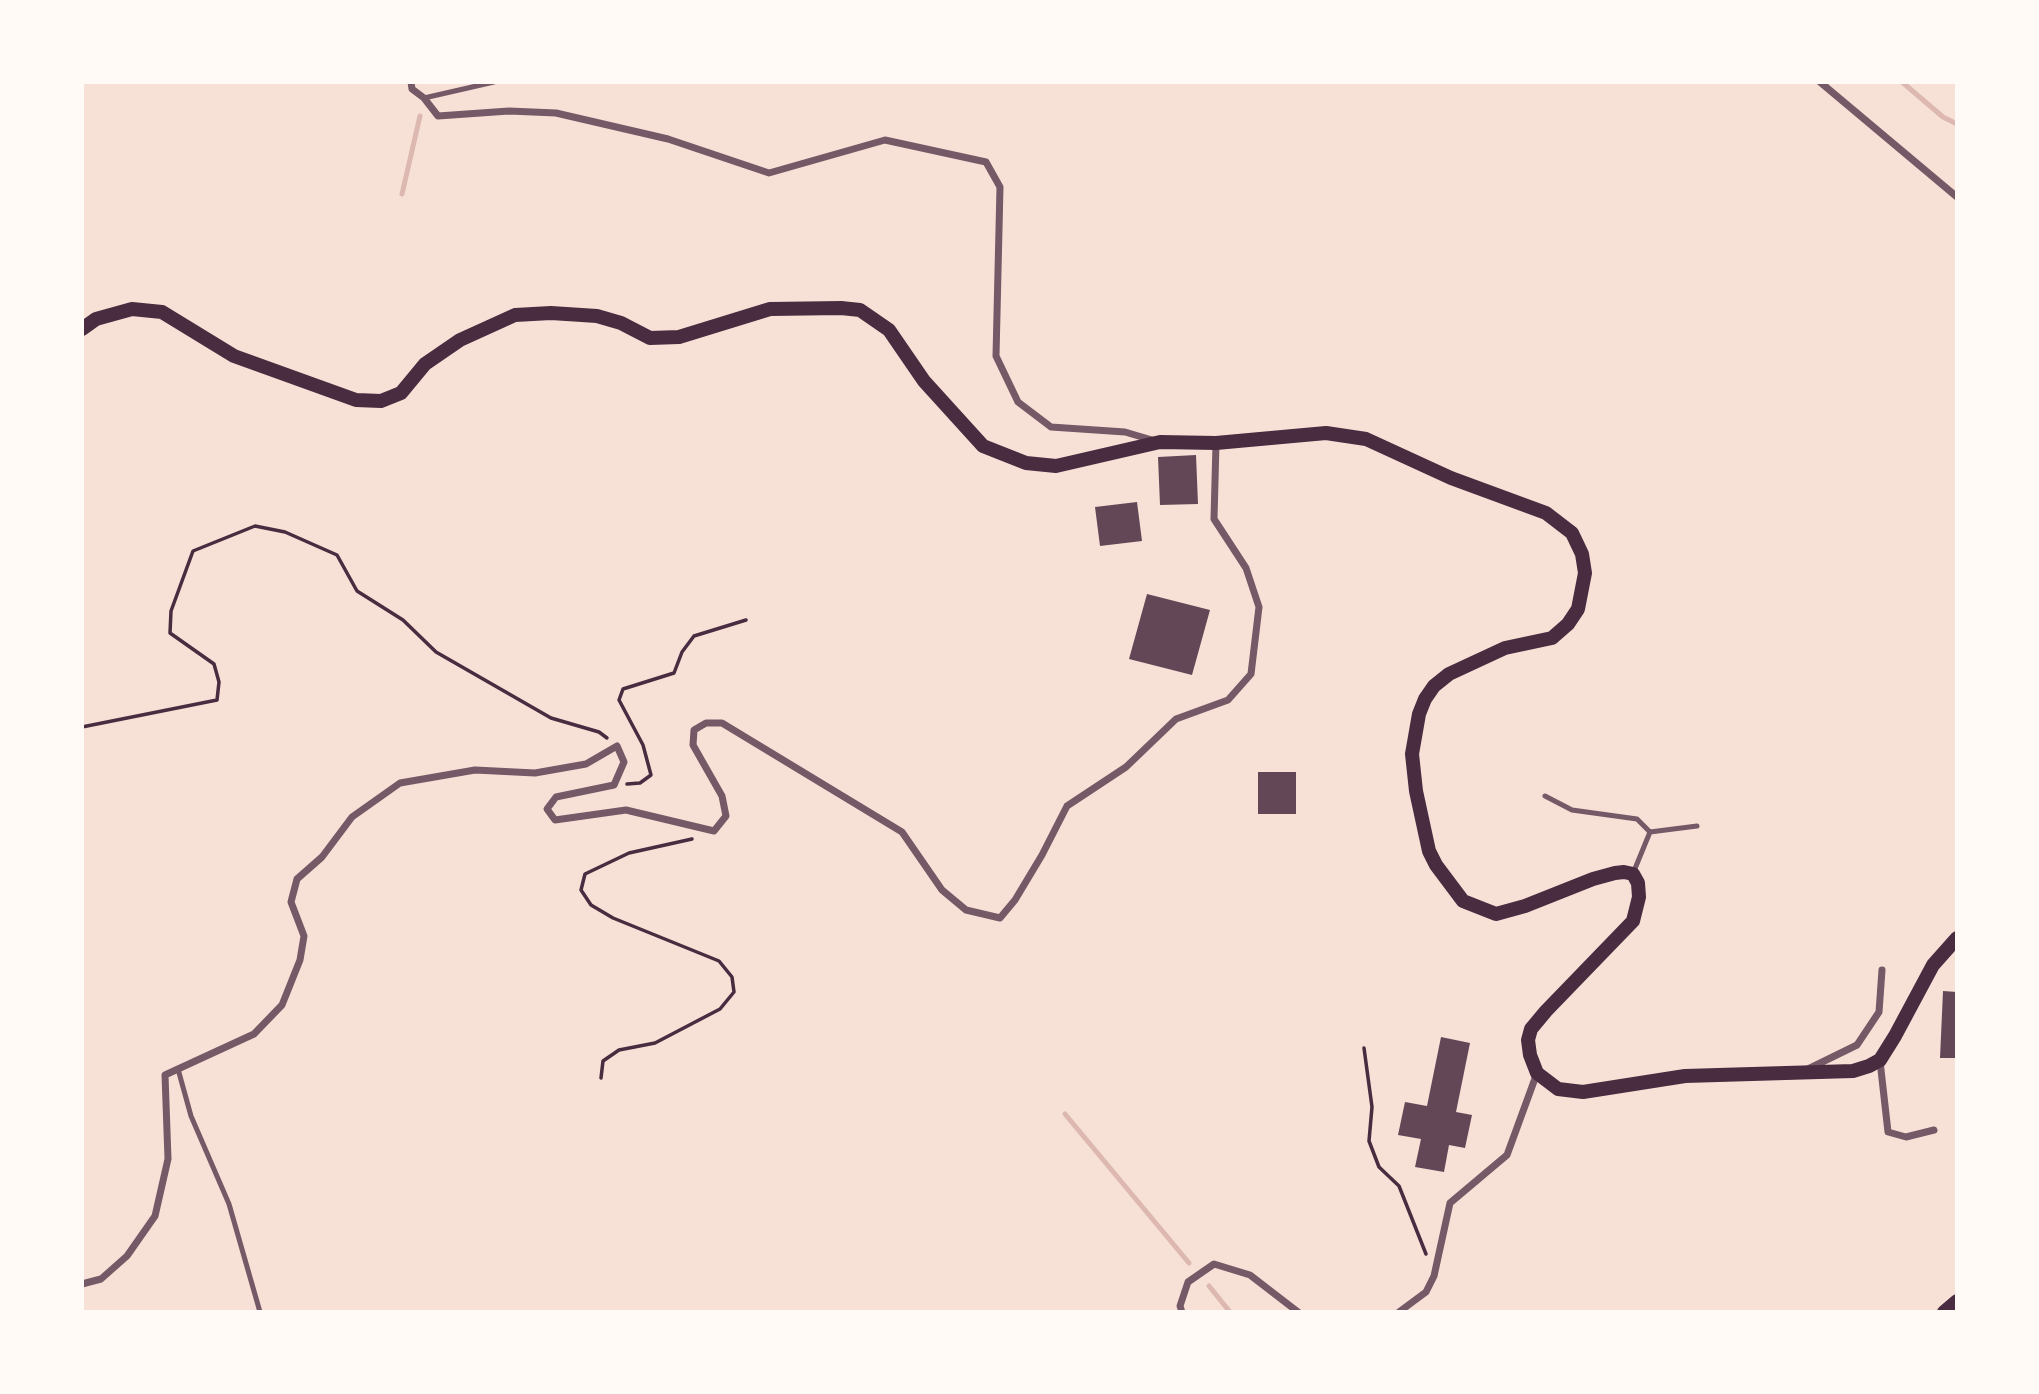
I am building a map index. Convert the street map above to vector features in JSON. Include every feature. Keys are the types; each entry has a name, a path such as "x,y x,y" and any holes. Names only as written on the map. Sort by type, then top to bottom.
{"main road":[{"path":"82,329 96,319 132,309 162,312 234,356 356,400 381,401 401,393 425,364 460,340 514,315 551,313 597,316 621,323 650,338 679,337 770,309 841,308 860,310 889,330 924,381 983,446 1026,463 1056,466 1160,443 1216,443 1326,433 1366,439 1451,478 1546,513 1572,533 1582,554 1585,573 1578,609 1568,624 1552,638 1505,648 1450,674 1434,686 1419,715 1412,754 1416,791 1429,851 1463,901 1496,914 1615,873 1633,874 1638,883 1639,897 1633,920 1531,1029 1528,1040 1530,1055 1537,1073 1558,1089 1583,1092 1685,1076 1853,1071 1869,1066 1880,1060 1933,965 1957,939"},
{"path":"1944,1312 1957,1301"}],"street":[{"path":"411,82 412,89 424,98 438,116 509,111 556,113 668,139 768,173 885,140 986,162 1000,187 996,356 1018,402 1051,427 1125,432 1160,443"},
{"path":"1821,82 1957,197"},
{"path":"82,1284 101,1279 127,1256 155,1216 169,1159 165,1075 254,1034 282,1005 300,960 304,936 291,902 297,878 322,857 352,817 400,783 475,770 535,774 586,764 617,746 624,762 614,785 556,797 547,809 555,820 626,810 714,831 726,816 722,796 693,745 694,730 706,723 722,723 902,832 942,890 966,910 1000,918 1015,900 1042,855 1067,806 1126,767 1176,719 1228,700 1251,674 1259,607 1246,568 1214,519 1216,443"},
{"path":"1801,1073 1857,1045 1879,1012 1882,970"},
{"path":"1880,1060 1888,1132 1906,1137 1934,1130"},
{"path":"1399,1312 1426,1292 1434,1276 1450,1203 1507,1155 1537,1073"},
{"path":"1182,1312 1180,1306 1188,1282 1213,1264 1250,1275 1298,1312"}],"lane":[{"path":"424,98 494,82"},
{"path":"1545,796 1572,810 1637,819 1650,832"},
{"path":"1650,832 1697,826"},
{"path":"1633,874 1650,832"},
{"path":"178,1069 191,1116 229,1204 260,1312"}],"path":[{"path":"82,727 217,700 219,682 214,664 170,633 171,611 193,551 255,526 285,532 337,555 357,591 403,620 436,652 551,718 600,732 617,746"},
{"path":"614,785 640,783 651,775 643,745 619,700 623,689 674,673 682,652 694,636 746,620"},
{"path":"601,1078 603,1061 619,1051 655,1043 720,1009 734,992 732,977 719,961 614,918 591,905 581,890 586,874 629,853 690,840 714,831"},
{"path":"1364,1048 1372,1107 1369,1141 1379,1167 1399,1186 1434,1276"}],"building":[{"path":"1196,455 1198,504 1160,505 1158,457"},
{"path":"1137,502 1142,541 1100,546 1095,507"},
{"path":"1147,594 1210,610 1192,675 1129,659"},
{"path":"1258,772 1296,772 1296,814 1258,814"},
{"path":"1943,991 1957,992 1957,1058 1940,1058"},
{"path":"1441,1037 1470,1043 1456,1112 1472,1115 1465,1148 1449,1145 1444,1172 1415,1167 1421,1139 1398,1135 1405,1102 1427,1106"}],"waterway":[{"path":"1902,82 1943,117 1957,124"},
{"path":"402,194 420,116"},
{"path":"1065,1114 1189,1263"},
{"path":"1209,1286 1230,1312"}]}
